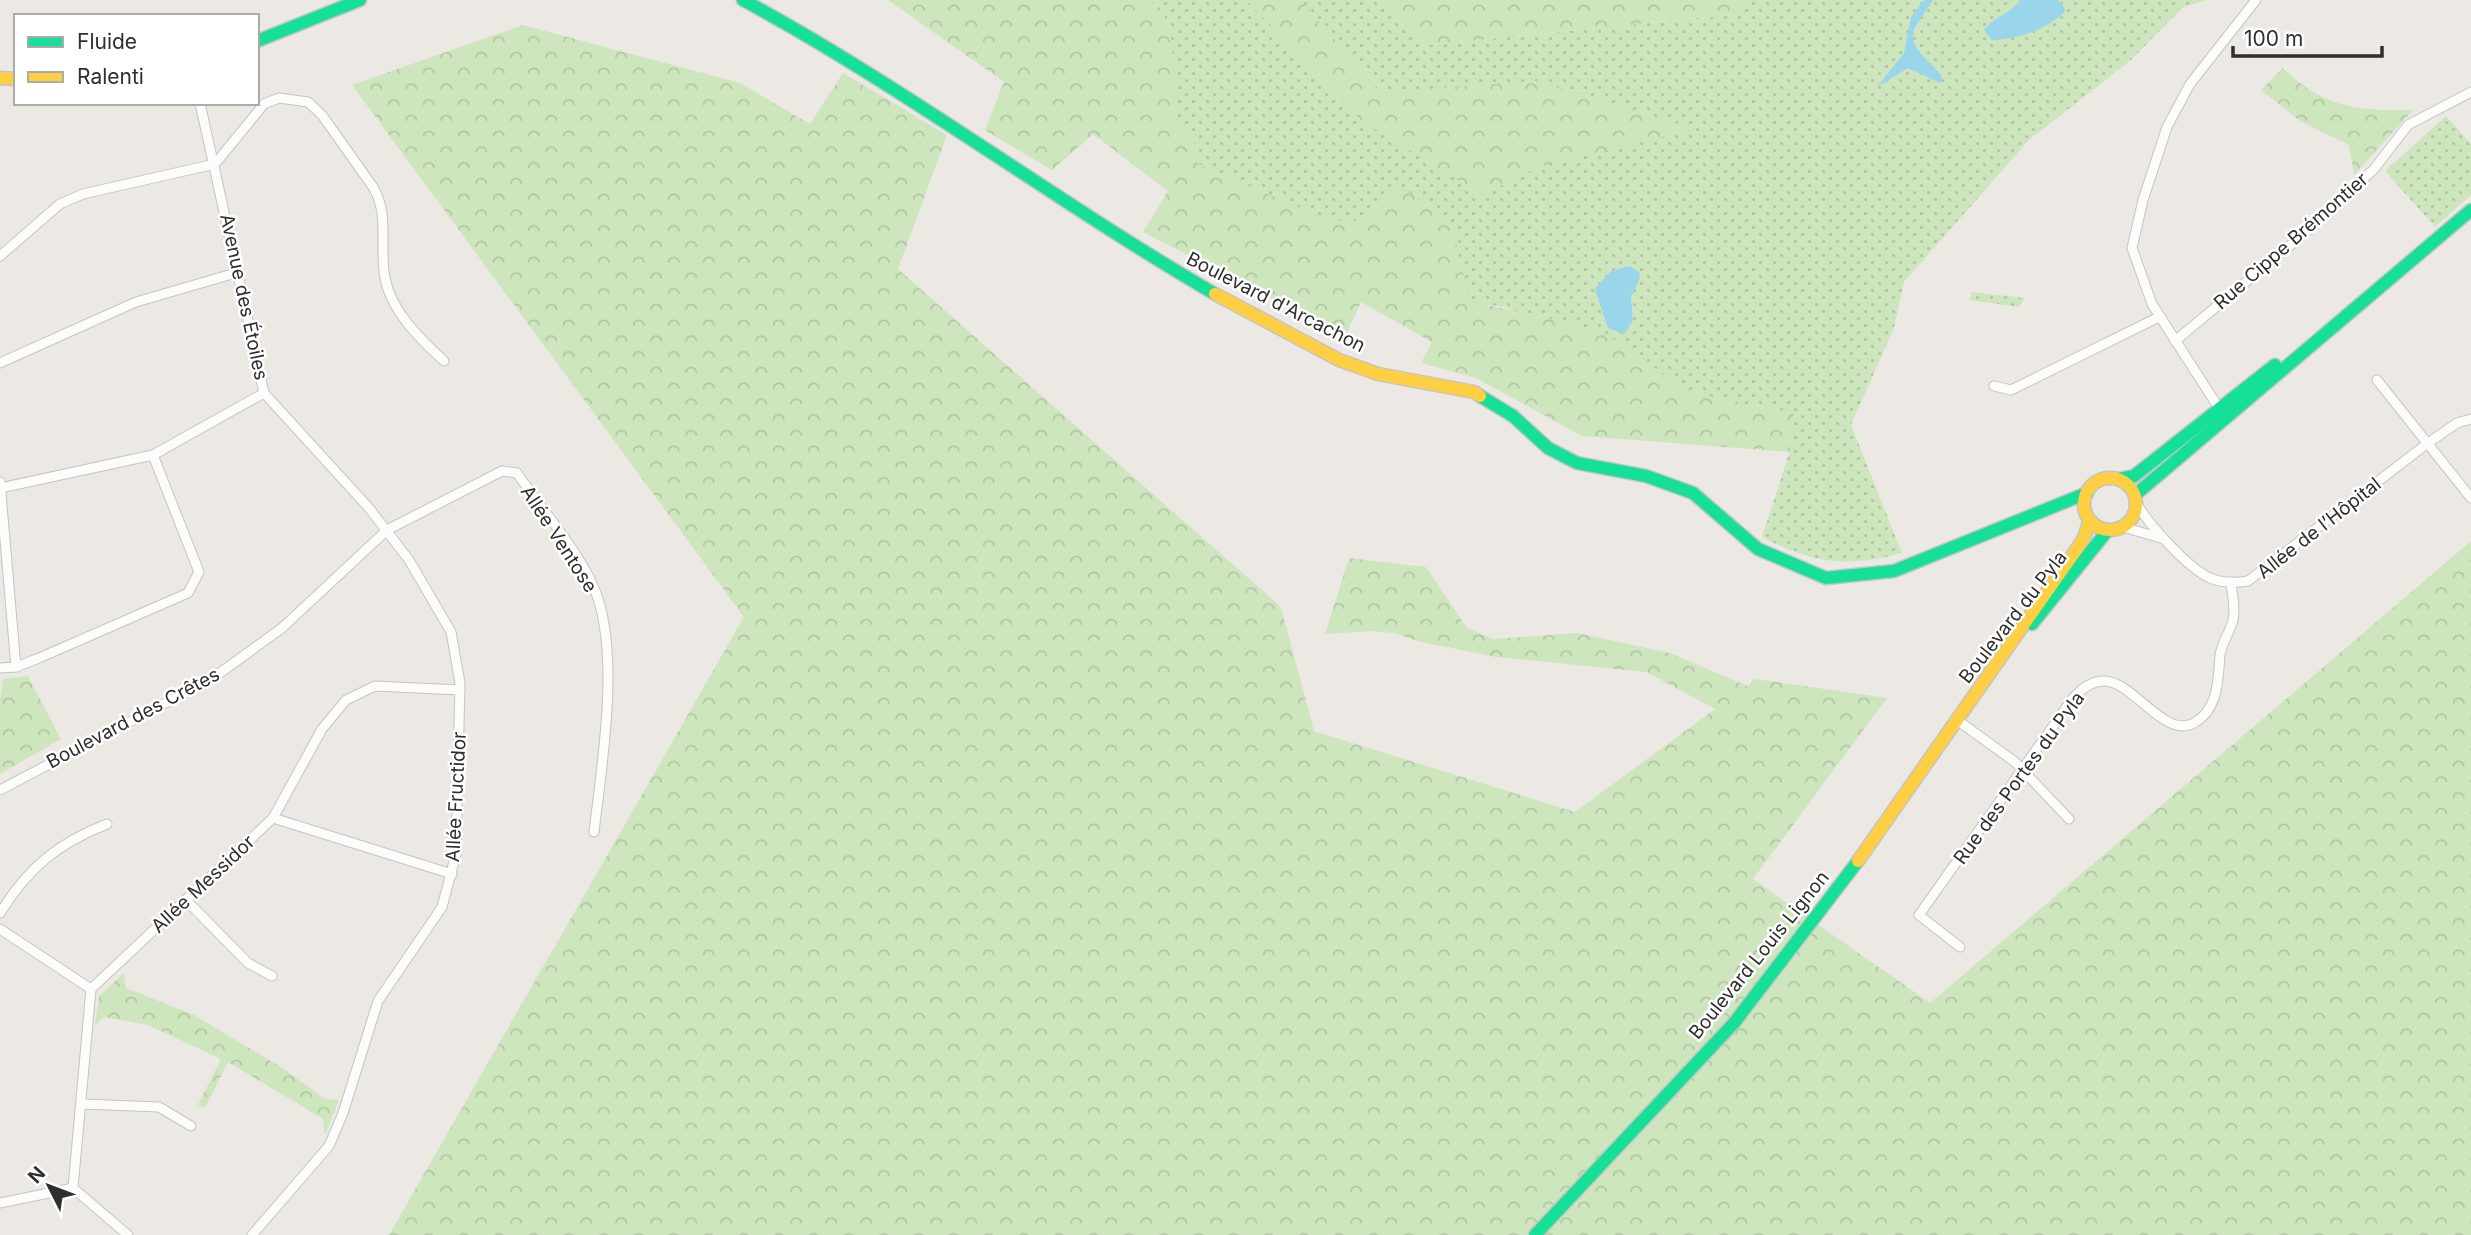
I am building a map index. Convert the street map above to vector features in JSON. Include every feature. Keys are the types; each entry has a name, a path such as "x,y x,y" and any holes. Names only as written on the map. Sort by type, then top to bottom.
{"main road":[{"path":"259,40 360,0"},
{"name":"Boulevard d'Arcachon","path":"744,0 810,36 1131,245 1238,307 1352,365 1378,374 1474,392 1513,416 1548,448 1577,463 1646,476 1693,493 1758,549 1792,566 1826,578 1894,571 2051,505 2087,493"},
{"path":"2136,500 2222,413 2313,335 2333,324 2471,210"},
{"path":"2088,517 2087,493 2097,482 2134,476 2222,413"},
{"path":"2051,505 2067,505 2108,530 2123,527 2135,513 2136,500 2129,485 2119,479"},
{"name":"Boulevard du Pyla","path":"1960,716 2083,540 2088,517"},
{"name":"Boulevard du Pyla","path":"1960,716 2108,530"},
{"name":"Boulevard Louis Lignon","path":"1535,1235 1734,1023 1838,889 1960,716"}],"street":[{"path":"2222,413 2159,317 2133,257 2133,236 2167,127 2190,84 2256,0"},
{"name":"Rue Cippe Brémontier","path":"2175,341 2311,228 2374,169 2409,125 2471,92"},
{"path":"0,256 60,204 83,194 215,164 264,104 279,99 308,102 322,115 379,197 383,219 385,279 393,300 416,336 444,361"},
{"name":"Avenue des Étoiles","path":"200,105 264,393 387,530"},
{"path":"0,363 136,302 239,272"},
{"path":"1994,386 2011,390 2159,317"},
{"path":"2377,380 2471,498"},
{"path":"0,488 153,455 264,393"},
{"name":"Allée de l’Hôpital","path":"2136,500 2147,520 2205,575 2231,582 2248,581 2258,577 2428,443 2457,423 2471,419"},
{"path":"0,668 16,667 188,593 200,572 153,455"},
{"name":"Allée Ventose","path":"387,530 502,471 517,473 583,569 594,587 608,639 601,773 594,832"},
{"path":"0,482 16,667"},
{"name":"Allée de l’Hôpital","path":"2123,527 2148,532 2171,544"},
{"name":"Allée Fructidor","path":"253,1235 329,1146 343,1113 379,1001 442,907 456,854 460,690 451,632 409,560 387,530"},
{"name":"Boulevard des Crêtes","path":"0,790 213,678 282,628 387,530"},
{"name":"Rue des Portes du Pyla","path":"1960,947 1919,915 2073,698 2083,688 2099,681 2117,685 2176,725 2188,725 2200,719 2217,694 2221,651 2234,614 2231,582"},
{"name":"Allée Messidor","path":"91,989 273,818 322,729 346,700 375,686 460,690"},
{"path":"1960,716 2023,769 2068,819"},
{"path":"273,818 452,874"},
{"path":"0,914 51,853 73,837 107,824"},
{"path":"186,900 248,963 272,976"},
{"path":"0,929 91,989 74,1188"},
{"path":"82,1104 159,1107 191,1126"},
{"path":"0,1203 74,1188"},
{"path":"74,1188 128,1235"}],"green space":[{"path":"888,0 1147,0 1164,10 1176,73 1175,118 1194,138 1197,163 1328,220 1364,221 1397,183 1451,223 1470,301 1578,325 1625,344 1684,391 1794,413 1794,437 1789,452 1582,436 1476,378 1421,363 1432,342 1361,302 1345,337 1143,232 1168,191 1093,134 1052,170 985,130 1004,82"},
{"path":"1110,0 1382,0 1420,46 1727,15 1752,0 2207,0 2183,7 2132,59 2029,140 1904,282 1894,328 1851,425 1902,553 1847,562 1814,558 1762,537 1792,444 1741,436 1505,307 1470,302 1093,134 1052,170 985,130"},
{"path":"1246,0 1300,0 1380,92 1536,81 1695,129 1539,167 1482,195 1362,121"},
{"path":"1382,0 1752,0 1727,15 1420,46"},
{"path":"523,25 740,83 810,124 843,73 947,135 898,269 1281,607 1314,731 1575,812 1715,709 1646,672 1496,657 1417,641 1394,633 1372,631 1325,634 1349,558 1426,567 1467,628 1493,639 1577,633 1670,653 1747,686 1755,679 1887,698 1753,879 1930,1003 2471,541 2471,1235 389,1235 744,617 352,85"},
{"path":"2283,68 2313,92 2327,99 2359,108 2413,110 2354,175 2349,145 2300,121 2261,90"},
{"path":"2446,116 2471,144 2471,195 2435,227 2385,171"},
{"path":"1972,292 2025,298 2019,307 1969,300"},
{"path":"28,676 61,739 0,774 0,699 3,679"},
{"path":"124,973 126,988 194,1015 284,1069 325,1099 339,1100 325,1135 323,1119 228,1062 205,1108 198,1105 221,1059 148,1025 104,1017 95,1025 99,996"}],"water":[{"path":"1924,0 1933,0 1914,29 1913,40 1918,50 1942,77 1940,83 1908,68 1877,87 1904,53 1911,17"},
{"path":"2020,0 2058,0 2065,8 2064,13 2048,25 2031,32 1992,40 1984,30"},
{"path":"1630,266 1639,272 1640,278 1631,297 1633,321 1624,334 1608,328 1595,289 1611,271"}],"traffic: fast":[{"path":"259,40 360,0"},
{"path":"743,0 863,70 1215,294"},
{"path":"2135,495 2471,210"},
{"path":"2119,479 2134,476 2275,365"},
{"path":"1480,396 1513,416 1548,448 1577,463 1646,476 1693,493 1758,549 1826,578 1894,571 2087,493"},
{"path":"2032,624 2108,530"},
{"path":"1535,1235 1734,1023 1858,861"}],"traffic: slow":[{"path":"0,78 14,79"},
{"path":"1215,294 1339,360 1378,374 1474,392 1480,396"},
{"path":"2110,478 2120,480 2128,486 2134,494 2136,504 2134,514 2128,522 2120,528 2110,530 2100,528 2092,522 2086,514 2084,504 2086,494 2092,486 2100,480 2110,478"},
{"path":"1858,861 2083,540 2090,520"}]}
